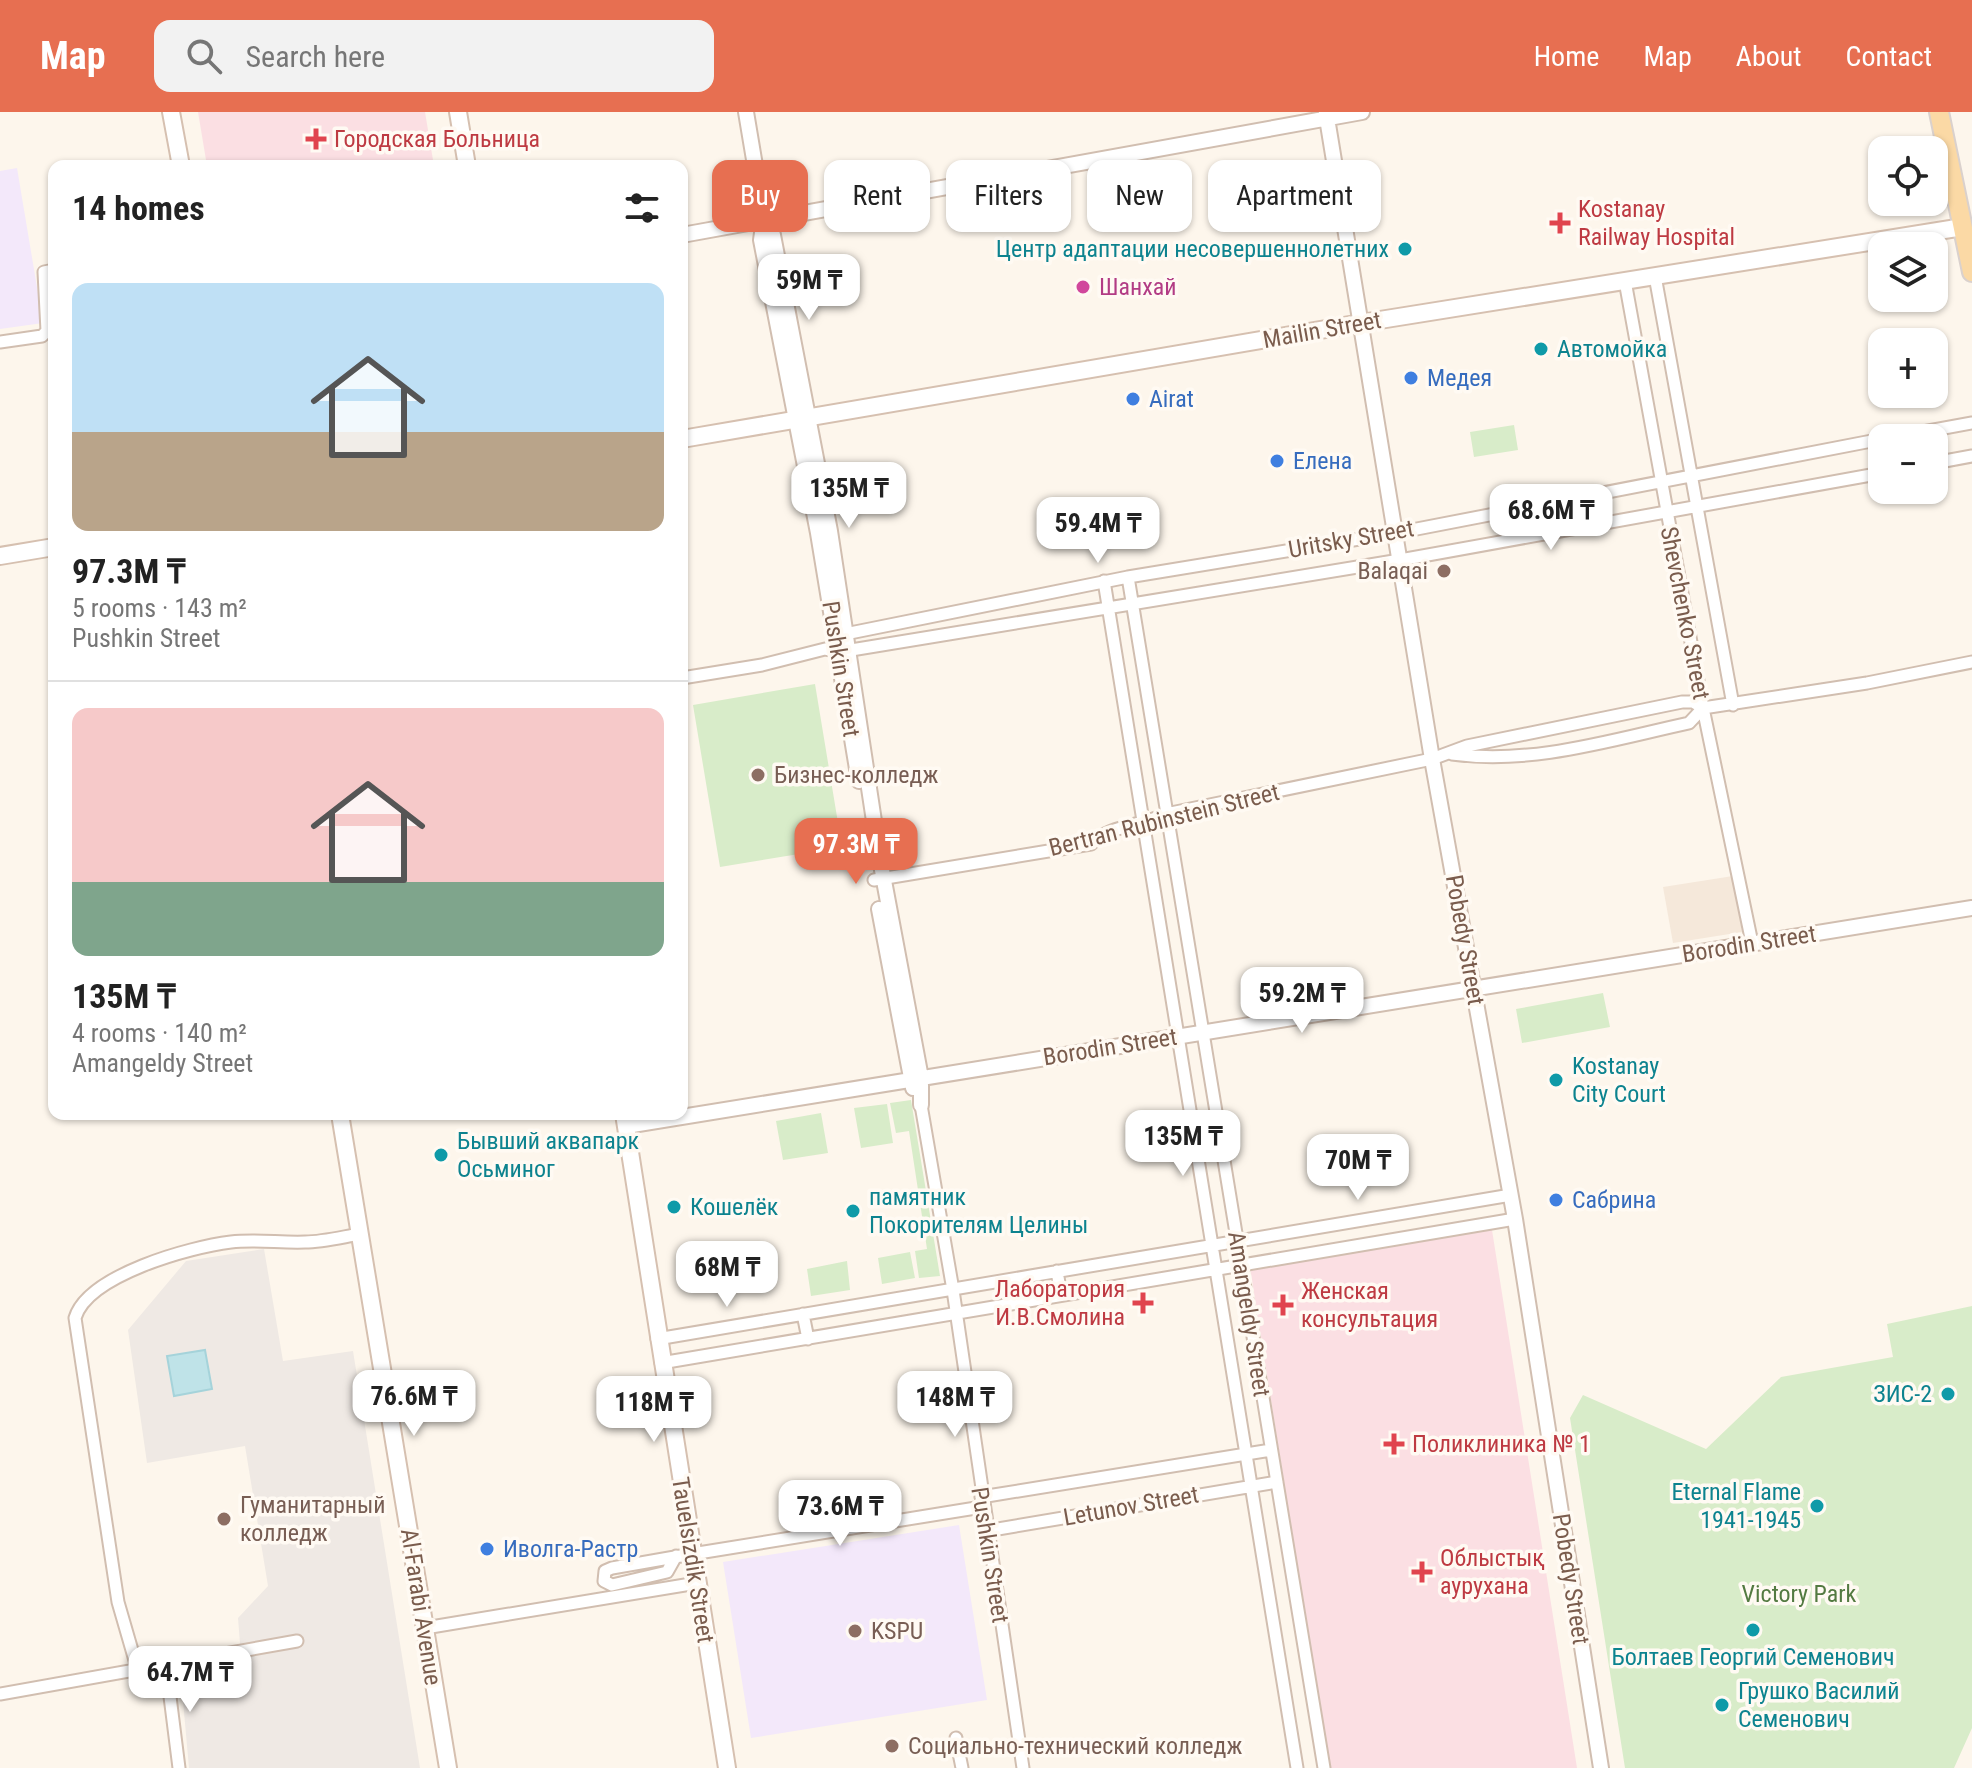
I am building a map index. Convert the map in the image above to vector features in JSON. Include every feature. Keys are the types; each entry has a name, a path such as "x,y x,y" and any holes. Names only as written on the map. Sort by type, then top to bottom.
{"main road":[{"path":"171,112 180,160"},
{"path":"458,112 466,160"},
{"path":"1939,112 1972,272"},
{"name":"Mailin Street","path":"688,438 1361,323 1963,227"},
{"path":"0,556 48,548"},
{"name":"Al-Farabi Avenue","path":"341,1120 448,1768"},
{"name":"Tauelsіzdіk Street","path":"625,1120 661,1363 684,1555 697,1583 727,1768"}],"street":[{"name":"Pushkin Street","path":"746,112 754,160"},
{"path":"808,220 1326,115 1362,112"},
{"name":"Pobedy Street","path":"1326,115 1432,759 1515,1219 1601,1768"},
{"path":"688,235 724,232"},
{"name":"Pushkin Street","path":"767,232 841,635 838,650 953,1290 1023,1768"},
{"path":"48,271 44,272 48,315"},
{"name":"Shevchenko Street","path":"1655,276 1733,705"},
{"name":"Shevchenko Street","path":"1625,281 1703,708 1752,943"},
{"path":"0,342 42,336 48,327"},
{"path":"1948,427 1972,423"},
{"name":"Uritsky Street","path":"841,635 1104,581 1396,533 1868,442"},
{"path":"1948,460 1972,456"},
{"name":"Uritsky Street","path":"688,677 1400,560 1868,476"},
{"name":"Amangeldy Street","path":"1128,577 1324,1768"},
{"name":"Amangeldy Street","path":"1104,581 1297,1768"},
{"path":"838,650 841,635"},
{"path":"1452,754 1467,746 1682,702 1693,702 1703,708 1733,705 1972,662"},
{"path":"1452,754 1483,758 1543,754 1689,723 1703,708"},
{"name":"Bertran Rubinstein Street","path":"879,879 1091,844 1102,833 1144,825 1166,814 1452,754"},
{"name":"Borodin Street","path":"688,1111 916,1079 1972,908"},
{"path":"657,1339 1511,1195"},
{"path":"661,1363 1515,1219"},
{"path":"138,1671 118,1602 75,1318 79,1307 116,1280 174,1254 232,1242 308,1242 360,1234"},
{"path":"1057,1271 1061,1295"},
{"path":"803,1314 808,1339"},
{"name":"Letunov Street","path":"684,1555 667,1572 612,1585 604,1581 605,1571 612,1568 684,1555 1246,1455 1271,1450"},
{"name":"Letunov Street","path":"986,1531 1277,1482"},
{"path":"425,1628 697,1583"},
{"path":"0,1694 297,1641"},
{"path":"166,1665 179,1768"},
{"path":"956,1738 962,1768"}],"shaded area":[{"name":"Городская Больница","path":"198,112 425,112 433,160 206,160"},
{"path":"17,168 43,323 0,329 0,171"},
{"path":"1733,876 1742,932 1673,943 1663,887"},
{"name":"Облыстық аурухана","path":"1492,1230 1577,1768 1329,1768 1250,1267"},
{"path":"264,1249 283,1361 353,1351 420,1768 189,1768 180,1667 241,1656 238,1618 268,1586 245,1446 147,1463 128,1330 186,1261"},
{"name":"KSPU","path":"959,1525 987,1700 751,1738 723,1562"}],"green space":[{"path":"1514,425 1518,450 1474,457 1470,432"},
{"path":"815,684 842,847 720,867 693,705"},
{"path":"1603,993 1610,1027 1522,1043 1516,1009"},
{"path":"911,1100 940,1276 919,1278 915,1251 927,1249 909,1131 896,1133 890,1103"},
{"path":"887,1104 893,1143 861,1148 854,1108"},
{"path":"821,1113 828,1153 783,1160 776,1121"},
{"path":"910,1252 915,1278 882,1284 878,1258"},
{"path":"847,1261 850,1290 811,1296 807,1269"},
{"name":"Victory Park","path":"1972,1306 1972,1728 1954,1768 1625,1768 1570,1418 1583,1395 1706,1449 1781,1377 1893,1357 1887,1324"}],"water":[{"path":"205,1350 212,1389 174,1396 167,1356"}],"place":[{"name":"Городская Больница","path":"316,139"},
{"name":"Kostanay Railway Hospital","path":"1560,223"},
{"name":"Центр адаптации несовершеннолетних","path":"1405,249"},
{"name":"Шанхай","path":"1083,287"},
{"name":"Автомойка","path":"1541,349"},
{"name":"Медея","path":"1411,378"},
{"name":"Airat","path":"1133,399"},
{"name":"Елена","path":"1277,461"},
{"name":"Balaqai","path":"1444,571"},
{"name":"Бизнес-колледж","path":"758,775"},
{"name":"Kostanay City Court","path":"1556,1080"},
{"name":"Бывший аквапарк Осьминог","path":"441,1155"},
{"name":"Сабрина","path":"1556,1200"},
{"name":"Кошелёк","path":"674,1207"},
{"name":"памятник Покорителям Целины","path":"853,1211"},
{"name":"Лаборатория И.В.Смолина","path":"1143,1303"},
{"name":"Женская консультация","path":"1283,1305"},
{"name":"ЗИС-2","path":"1948,1394"},
{"name":"Поликлиника № 1","path":"1394,1444"},
{"name":"Eternal Flame 1941-1945","path":"1817,1506"},
{"name":"Гуманитарный колледж","path":"224,1519"},
{"name":"Иволга-Растр","path":"487,1549"},
{"name":"Облыстық аурухана","path":"1422,1572"},
{"name":"Болтаев Георгий Семенович","path":"1753,1630"},
{"name":"KSPU","path":"855,1631"},
{"name":"Грушко Василий Семенович","path":"1722,1705"},
{"name":"Социально-технический колледж","path":"892,1746"}]}
